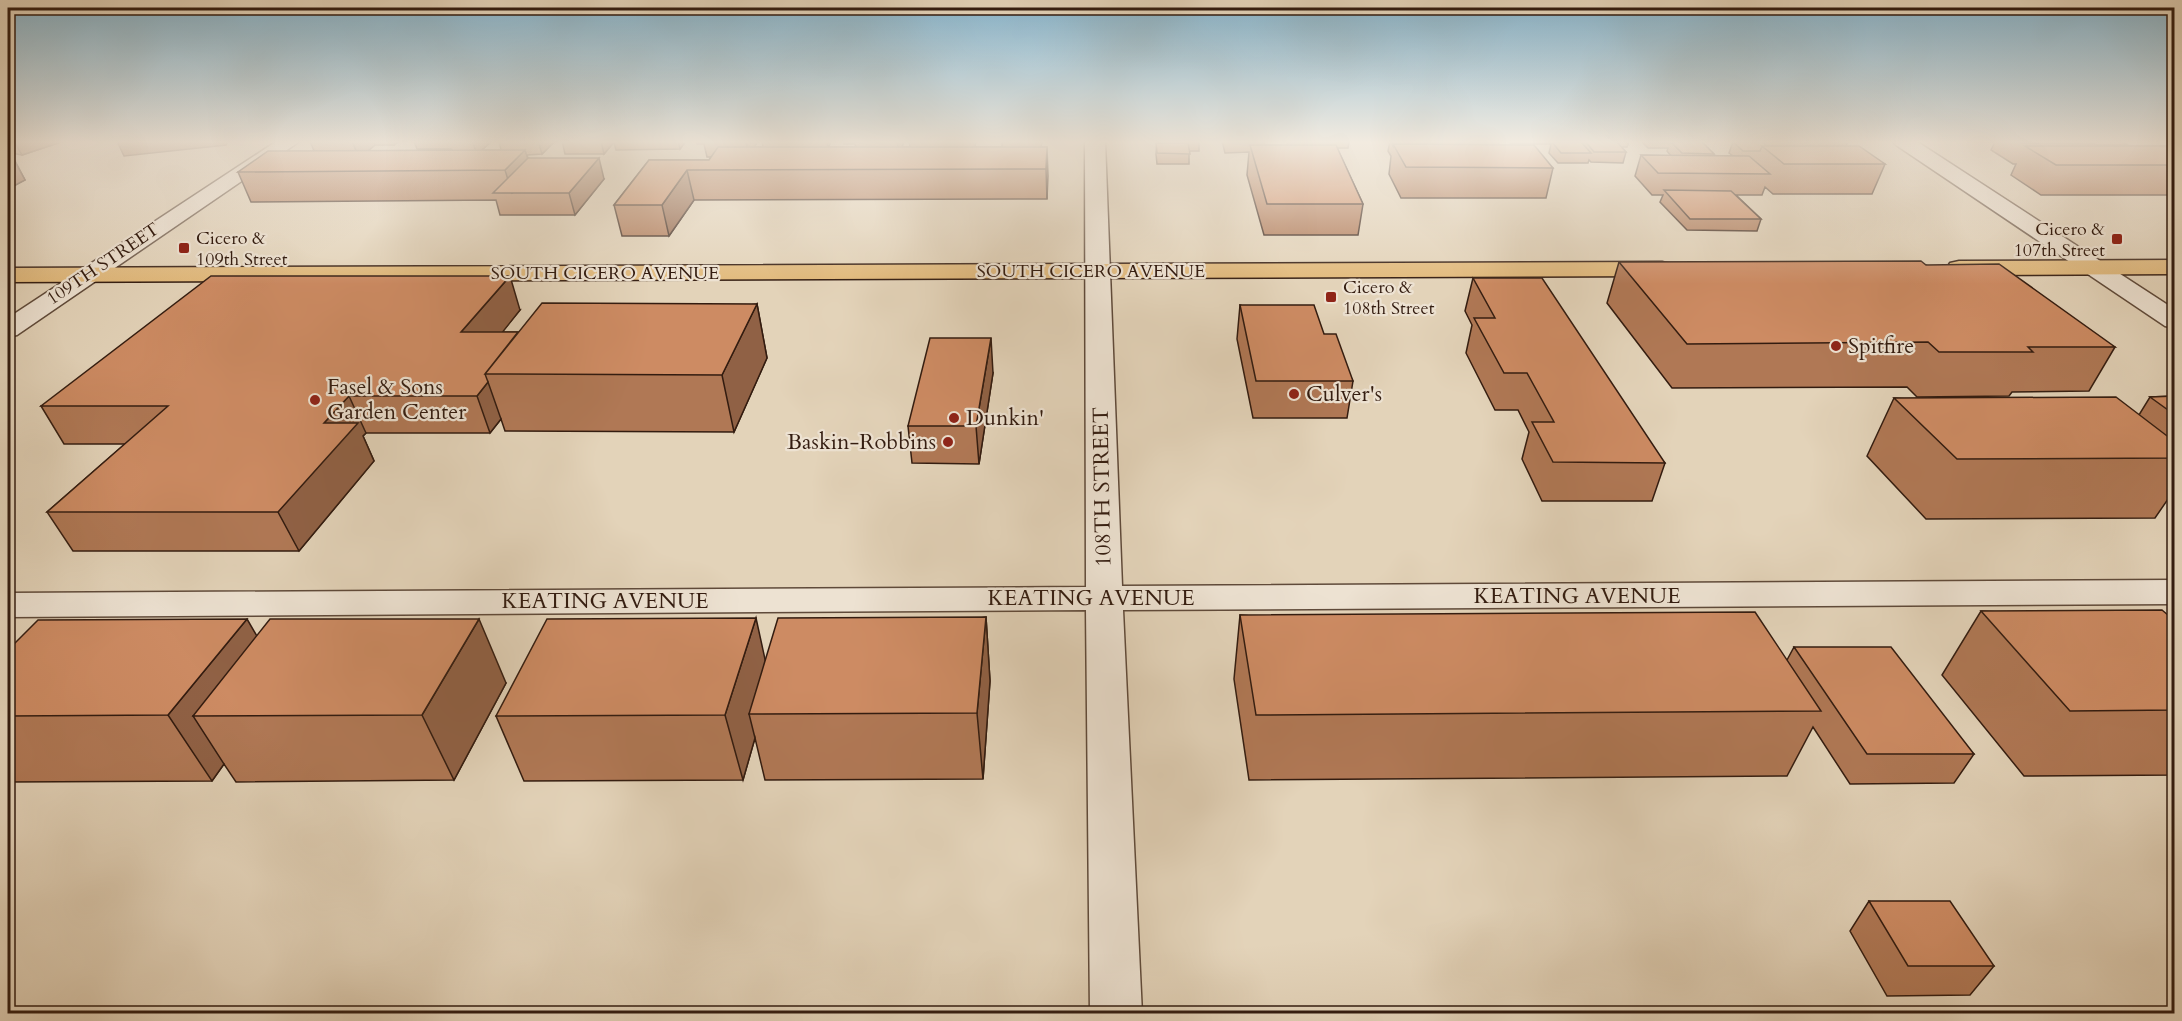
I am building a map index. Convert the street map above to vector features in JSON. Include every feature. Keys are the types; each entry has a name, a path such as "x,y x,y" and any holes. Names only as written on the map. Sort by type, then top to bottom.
{"main road":[{"path":"1932,268 2175,267"},
{"name":"SOUTH CICERO AVENUE","path":"8,275 1690,269"}],"street":[{"name":"109TH STREET","path":"8,328 218,189"},
{"name":"108TH STREET","path":"1096,189 1104,598 1116,1014"},
{"path":"1975,189 2175,320"},
{"name":"KEATING AVENUE","path":"8,605 2175,592"}],"building":[{"path":"497,189 573,189 569,193 493,193"},
{"path":"627,189 674,189 662,205 614,205"},
{"path":"1263,189 1356,189 1363,204 1267,204"},
{"path":"1664,190 1731,191 1761,219 1690,219"},
{"path":"1921,261 1926,265 1999,264 2115,347 2028,347 2033,352 1939,352 1928,342 1687,344 1619,262"},
{"name":"Fasel & Sons Garden Center","path":"211,276 510,276 461,332 518,332 485,374 488,382 477,396 349,396 324,423 358,423 278,512 47,512 168,406 41,406"},
{"path":"1473,278 1542,278 1665,463 1553,462 1532,422 1554,422 1527,373 1504,373 1474,318 1495,318"},
{"path":"542,303 757,304 722,375 485,374"},
{"path":"1240,305 1314,305 1324,334 1336,334 1353,381 1256,381"},
{"path":"930,338 991,338 976,426 908,426"},
{"path":"2175,396 2175,415 2150,397"},
{"path":"2116,397 2175,442 2175,458 1957,459 1894,398"},
{"path":"2162,610 2175,621 2175,710 2070,711 1981,611"},
{"path":"1755,612 1821,711 1256,715 1240,615"},
{"path":"986,617 977,713 749,714 778,618"},
{"path":"756,618 725,715 496,716 547,619"},
{"path":"247,619 168,715 8,716 8,650 38,620"},
{"path":"270,619 479,619 422,715 193,716"},
{"path":"1794,647 1891,647 1974,754 1867,754"},
{"path":"1869,901 1950,901 1994,966 1908,966"}],"place":[{"name":"Cicero & 107th Street","path":"2117,239"},
{"name":"Cicero & 109th Street","path":"184,248"},
{"name":"Cicero & 108th Street","path":"1331,297"},
{"name":"Spitfire","path":"1836,346"},
{"name":"Culver's","path":"1294,394"},
{"name":"Fasel & Sons Garden Center","path":"315,400"},
{"name":"Dunkin'","path":"954,418"},
{"name":"Baskin-Robbins","path":"948,442"}]}
